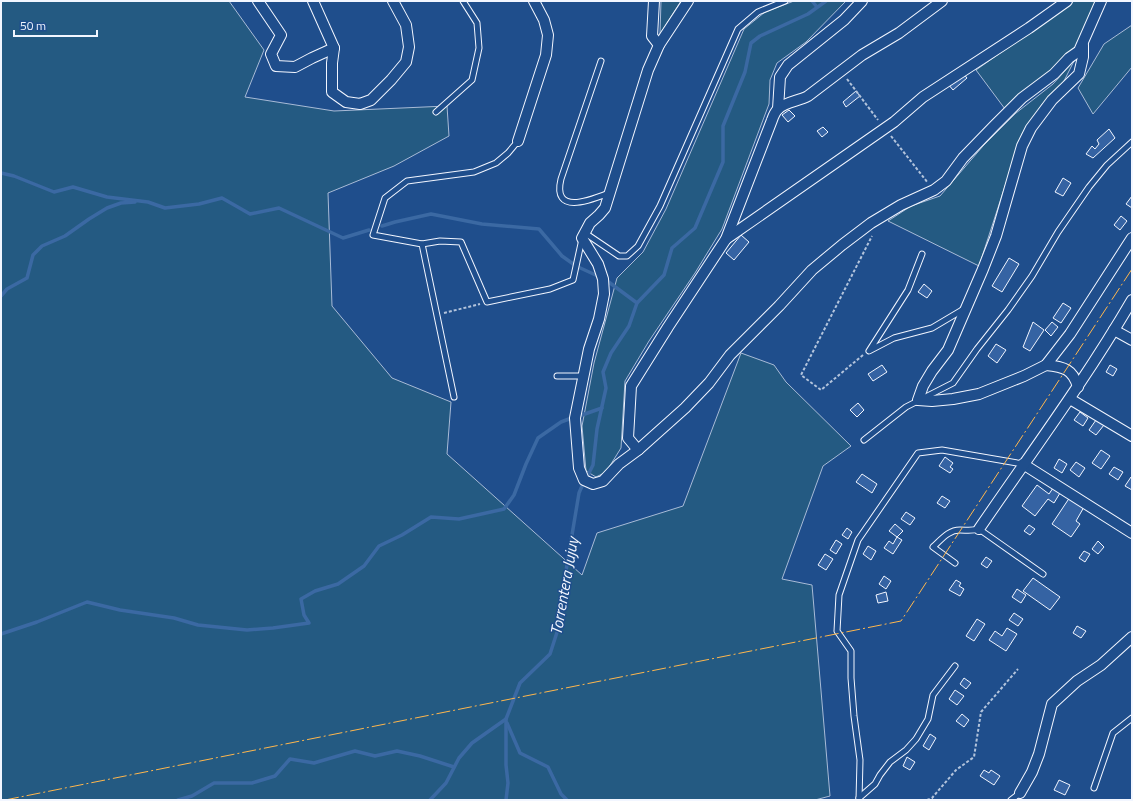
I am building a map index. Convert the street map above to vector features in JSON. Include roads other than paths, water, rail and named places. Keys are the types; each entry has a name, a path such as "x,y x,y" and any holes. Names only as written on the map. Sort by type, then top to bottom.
{"street":[{"path":"258,1 281,35 271,54 276,66 295,68 334,48"},
{"path":"313,1 334,48 332,63 332,92 346,102 360,104 371,100 392,80 406,62 409,47 406,25 393,1"},
{"path":"518,141 546,55 548,35 544,20 534,1"},
{"path":"654,1 652,36 658,45"},
{"path":"688,1 658,45 648,70 605,208 590,223 584,235 603,278 604,294 599,319 589,348 575,418 578,468 584,480 593,484 603,481 619,464 638,450 685,408 709,383 730,355 780,306 812,270 842,245 881,217 901,205 934,190 946,180 964,158 1022,98 1054,74 1069,58 1079,51 1083,45 1101,1"},
{"path":"638,450 628,438 631,386 726,239 772,120 778,109 780,77 788,65 844,20 862,1"},
{"path":"778,109 808,96 862,55 899,33 942,1"},
{"path":"726,239 894,122 923,97 1029,28 1067,1"},
{"path":"1083,45 1083,57 1079,74 1052,100 1042,112 1031,128 1022,146 996,236 948,350 932,371 923,386 918,400 932,401 953,399 979,394 1024,376 1046,365 1070,334 1111,272 1124,248 1132,238"},
{"path":"979,529 1023,464 1070,399 1132,300"},
{"path":"1114,330 1132,340"},
{"path":"1046,365 1060,366 1070,371 1075,377 1078,387"},
{"path":"1070,399 1132,436"},
{"path":"1023,464 1132,533"},
{"path":"1020,793 1032,772 1039,754 1052,704 1077,681 1101,665 1132,637"}],"lane":[{"path":"436,112 472,80 479,48 477,23 463,1"},
{"path":"518,141 508,153 496,163 474,172 407,181 385,198 373,235 422,244 440,241 461,242 487,302 550,289 573,280 584,235 619,256 627,256 638,246 660,206 738,29 758,12 785,1"},
{"path":"601,61 558,188 560,194 565,200 572,203 584,202 609,193"},
{"path":"864,440 906,407 953,383 1024,288 1058,232 1089,187 1107,165 1132,142"},
{"path":"422,244 454,397"},
{"path":"922,254 908,290 869,351 894,338 932,328 966,308"},
{"path":"557,376 584,376"},
{"path":"859,799 860,760 854,716 851,678 851,652 837,631 839,595 858,540 918,453 942,450 1023,464"},
{"path":"955,563 933,547 949,532 960,530 971,532 979,529 1043,574"},
{"path":"859,799 875,784 890,762 906,750 916,739 928,720 933,696 955,666"},
{"path":"1094,788 1113,733 1132,718"},
{"path":"1011,800 1020,793"}],"waterway":[{"path":"812,1 817,7"},
{"name":"Torrentera Jujuy","path":"588,475 593,465 597,429 606,388 603,372 611,353 629,326 637,303 664,275 672,248 695,228 723,162 723,126 745,72 751,43 760,36 808,14 826,1"},
{"path":"1,173 14,176 54,192 73,187 107,197 148,202 165,208 199,204 222,198 250,214 279,208 343,238 369,230"},
{"path":"1,296 7,289 27,278 33,255 42,246 65,236 107,208 121,203 135,202"},
{"path":"382,226 431,214 482,224 539,229 562,256 576,266 600,277"},
{"path":"606,280 637,303"},
{"path":"582,415 602,408"},
{"path":"1,634 37,622 87,602 120,610 174,618 198,625 247,630 309,623 304,615 301,599 315,591 338,584 364,566 379,546 402,535 431,517 459,519 504,509 514,495 538,438 561,422 569,419"},
{"name":"Torrentera Jujuy","path":"506,800 508,783 506,765 506,719 520,683 550,654 560,623 563,589 579,493 582,486"},
{"path":"430,800 446,783 459,758 472,743 506,719"},
{"path":"507,723 520,753 548,767 561,794 567,800"},
{"path":"178,800 192,796 214,783 252,783 275,776 290,759 314,763 355,751 375,756 397,751 420,756 454,767"}]}
